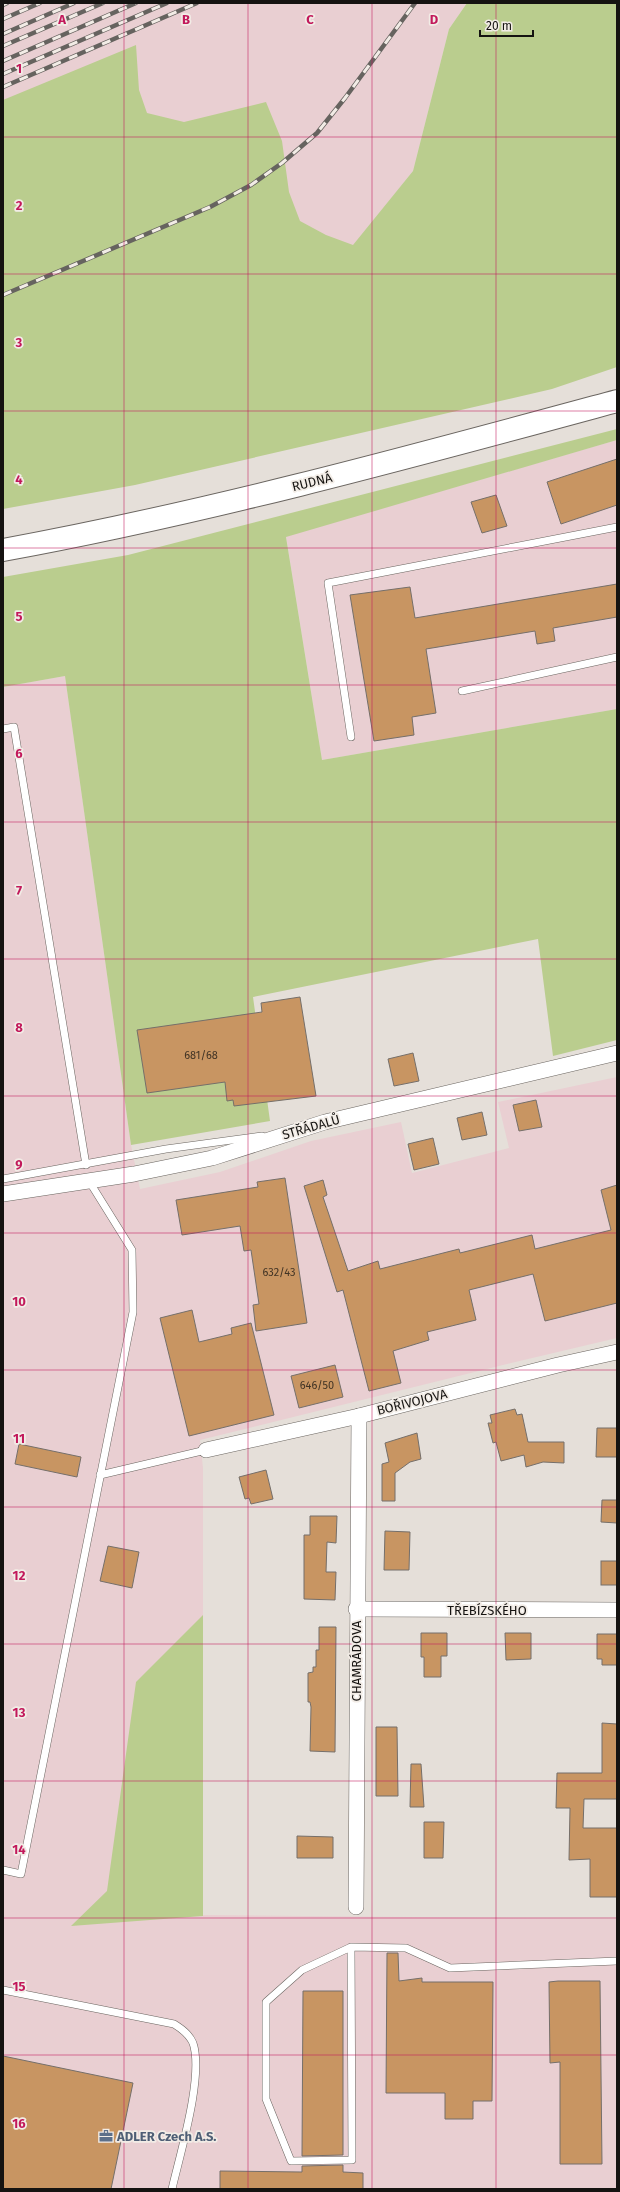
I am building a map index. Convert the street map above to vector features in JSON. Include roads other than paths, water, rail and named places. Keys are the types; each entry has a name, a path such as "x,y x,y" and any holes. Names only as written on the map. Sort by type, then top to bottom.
{"main road":[{"name":"RUDNÁ","path":"3,550 141,522 251,497 388,463 617,401"}],"street":[{"name":"STŘÁDALŮ","path":"3,1194 89,1181 212,1158 325,1122 617,1052"},
{"name":"BOŘIVOJOVA","path":"206,1450 358,1416 558,1365 617,1352"},
{"name":"CHAMRÁDOVA","path":"356,1907 356,1609 358,1416"},
{"name":"TŘEBÍZSKÉHO","path":"356,1609 617,1610"}],"lane":[{"path":"351,737 328,583 617,528"},
{"path":"462,691 617,658"},
{"path":"3,728 14,727 86,1165"},
{"path":"3,1178 86,1165 166,1149 295,1131"},
{"path":"3,1870 21,1874 133,1312 132,1250 89,1181"},
{"path":"100,1475 206,1450"},
{"path":"351,1947 352,2160 291,2161 266,2099 266,2002 302,1970 351,1947 406,1948 450,1968 617,1961"},
{"path":"3,1990 174,2024 185,2031 192,2043 196,2060 196,2079 172,2189"}],"railway":[{"path":"3,5 7,3"},
{"path":"3,19 40,3"},
{"path":"3,34 74,3"},
{"path":"3,46 103,3"},
{"path":"3,61 136,3"},
{"path":"3,74 167,3"},
{"path":"3,87 197,3"},
{"path":"3,295 210,207 251,185 282,163 317,133 345,98 415,3"}],"place":[{"name":"ADLER Czech A.S.","path":"106,2136"}]}
